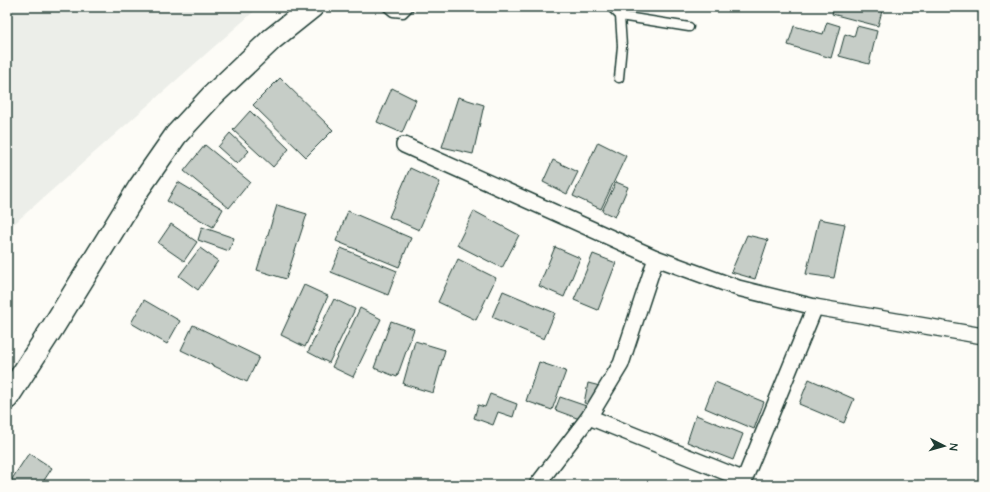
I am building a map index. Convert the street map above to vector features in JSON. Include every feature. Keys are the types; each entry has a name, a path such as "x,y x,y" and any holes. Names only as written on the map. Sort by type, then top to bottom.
{"street":[{"path":"7,398 139,188 176,136 212,96 272,39 312,7"},
{"path":"404,145 656,258 738,288 815,307 983,336"},
{"path":"537,485 589,417 621,364 656,258"},
{"path":"589,417 744,482 815,307"}],"lane":[{"path":"387,7 393,12 402,13 409,7"},
{"path":"611,7 620,16 689,27"},
{"path":"619,78 622,46 620,16"}],"shaded area":[{"path":"7,7 259,7 7,230"}],"building":[{"path":"834,7 883,7 878,26 832,14"},
{"path":"827,22 840,26 831,58 788,45 794,26 823,34"},
{"path":"857,26 877,31 869,64 839,56 845,34 854,37"},
{"path":"280,78 333,130 306,157 253,105"},
{"path":"392,88 416,100 402,133 377,122"},
{"path":"458,97 484,105 473,154 442,147"},
{"path":"250,111 289,149 273,167 233,130"},
{"path":"230,133 249,151 237,164 218,147"},
{"path":"598,142 626,156 601,209 573,196"},
{"path":"205,145 250,182 229,208 184,171"},
{"path":"553,160 578,172 567,194 543,182"},
{"path":"410,168 440,182 419,230 389,217"},
{"path":"178,182 223,209 213,227 167,201"},
{"path":"616,182 628,187 615,217 602,211"},
{"path":"277,205 307,214 286,279 257,270"},
{"path":"348,211 411,238 399,267 336,241"},
{"path":"474,211 519,235 502,268 457,245"},
{"path":"819,219 845,224 834,278 806,274"},
{"path":"171,224 197,242 184,261 158,243"},
{"path":"202,227 234,238 229,251 198,240"},
{"path":"747,235 768,240 755,279 731,272"},
{"path":"555,247 580,258 564,297 539,286"},
{"path":"200,248 218,261 198,290 179,276"},
{"path":"341,248 397,271 388,295 331,272"},
{"path":"593,254 616,263 598,310 574,300"},
{"path":"458,259 496,278 476,320 438,302"},
{"path":"304,285 328,296 305,347 281,335"},
{"path":"503,291 555,313 544,339 492,317"},
{"path":"334,299 355,309 329,363 308,352"},
{"path":"144,300 180,321 167,344 131,323"},
{"path":"360,308 381,319 353,377 332,367"},
{"path":"391,321 414,329 397,377 374,368"},
{"path":"193,325 259,357 247,382 181,350"},
{"path":"415,341 445,350 433,393 403,384"},
{"path":"539,362 566,371 552,410 526,401"},
{"path":"809,379 854,399 844,423 799,404"},
{"path":"715,382 764,402 754,429 705,408"},
{"path":"588,383 600,386 596,405 584,403"},
{"path":"490,394 517,404 513,417 498,412 493,425 474,418 478,405 485,407"},
{"path":"560,397 589,407 585,421 555,410"},
{"path":"696,415 743,434 733,460 687,442"},
{"path":"29,453 52,468 41,485 8,485"}]}
